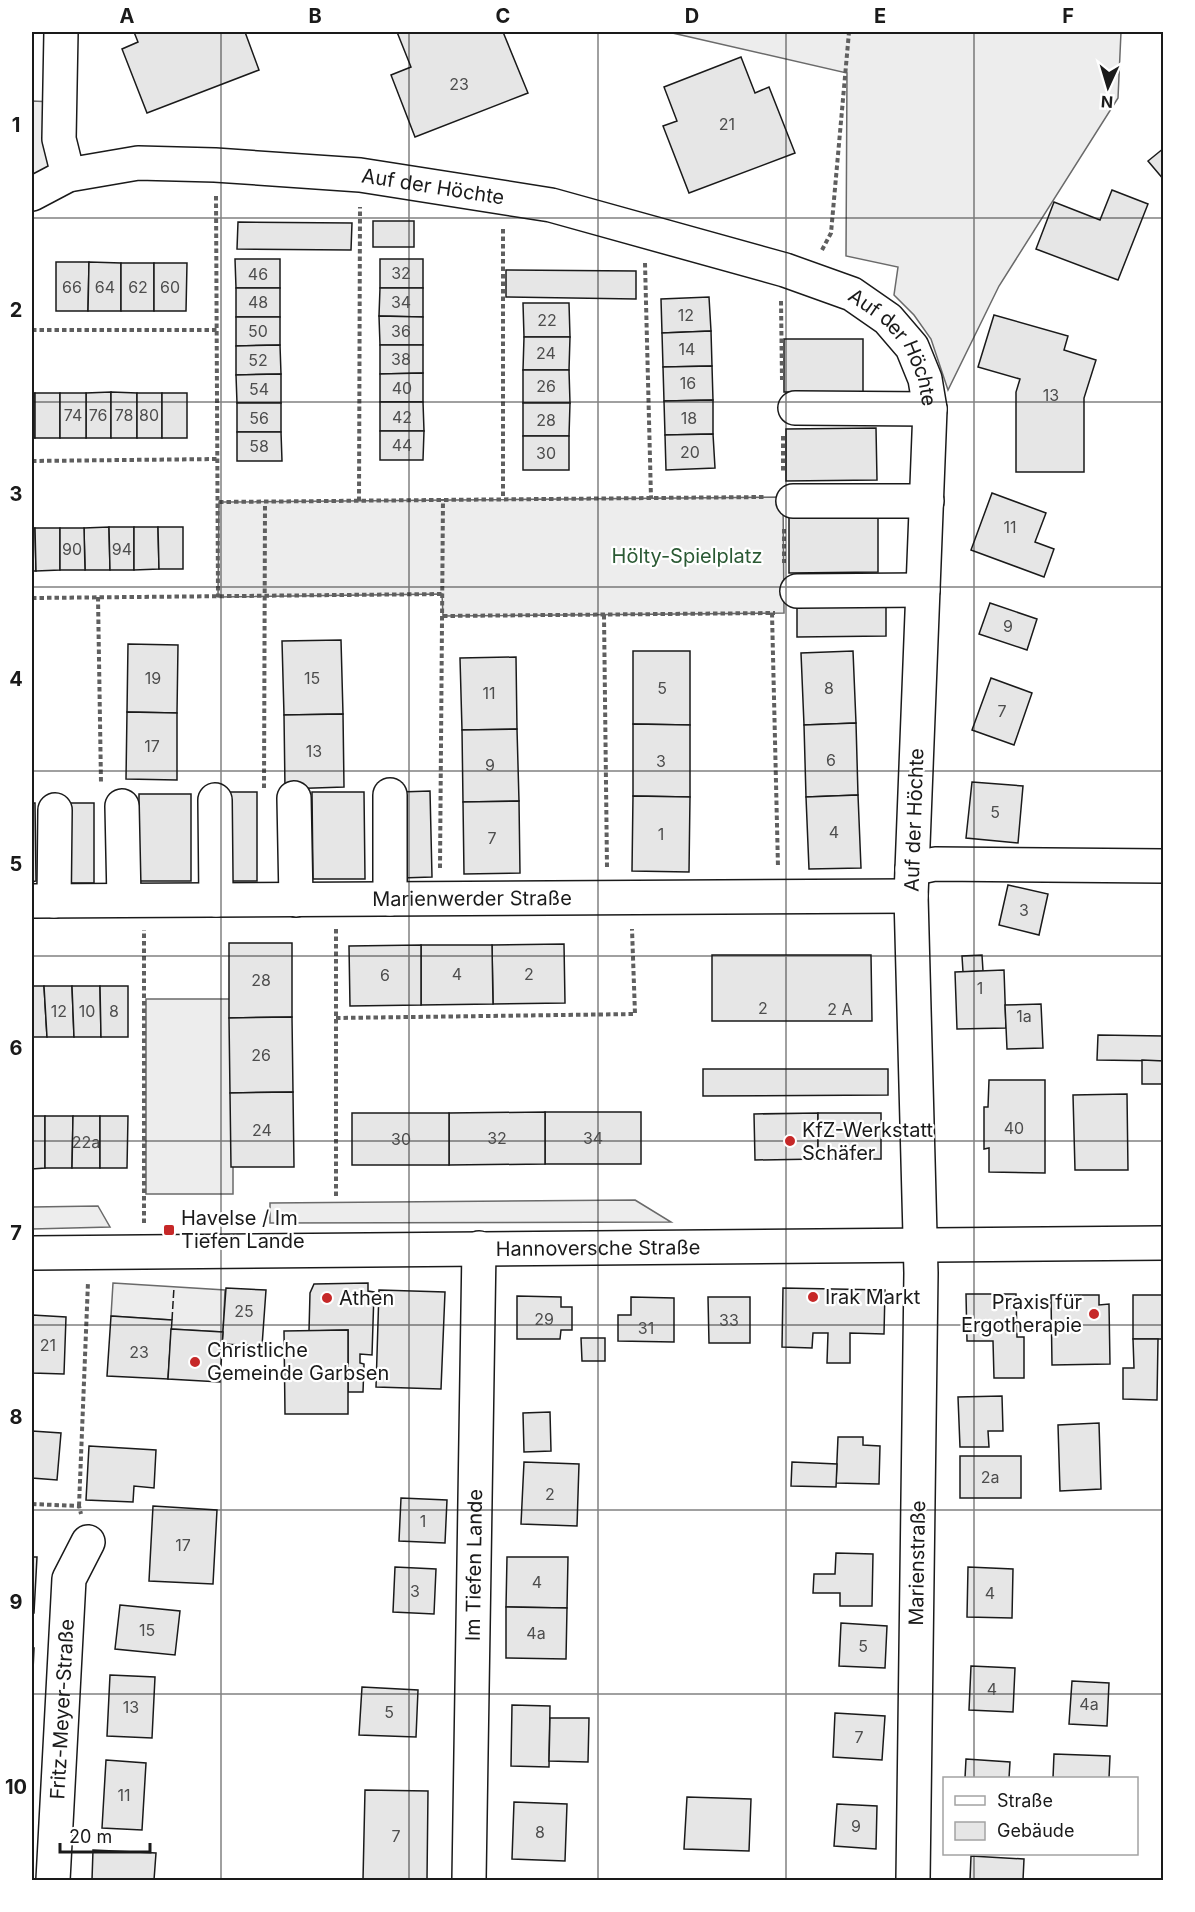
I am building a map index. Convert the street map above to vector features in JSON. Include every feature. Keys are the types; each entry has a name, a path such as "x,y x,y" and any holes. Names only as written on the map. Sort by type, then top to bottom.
{"street":[{"path":"61,32 59,140 68,176"},
{"name":"Auf der Höchte","path":"32,194 68,176 138,163 215,165 360,176 503,196 551,205 644,230 797,274 852,294 888,319 912,347 925,379 930,409 912,883 920,1246"},
{"path":"787,406 930,409"},
{"path":"788,499 927,501"},
{"path":"797,591 923,590"},
{"path":"279,795 296,900"},
{"path":"390,795 390,899"},
{"path":"111,800 134,900"},
{"path":"215,800 216,900"},
{"path":"43,901 55,810"},
{"name":"Marienwerder Straße","path":"43,901 778,897 912,883 935,864 1164,866"},
{"name":"Hannoversche Straße","path":"32,1253 1164,1243"},
{"name":"Marienstraße","path":"913,1881 920,1246"},
{"name":"Im Tiefen Lande","path":"469,1881 479,1248"},
{"name":"Fritz-Meyer-Straße","path":"53,1881 69,1579 88,1542"}],"path":[{"path":"219,502 788,499 787,406 781,291 831,233 849,32"},
{"path":"215,165 218,330 218,597"},
{"path":"359,501 360,176"},
{"path":"503,196 503,499"},
{"path":"644,230 651,498"},
{"path":"32,330 218,330"},
{"path":"32,461 218,459"},
{"path":"440,899 443,500"},
{"path":"265,503 264,597 279,795"},
{"path":"32,598 443,594"},
{"path":"98,597 111,800"},
{"path":"443,616 772,613 778,897"},
{"path":"336,1018 635,1014 619,898 604,615"},
{"path":"134,900 144,1252"},
{"path":"336,900 336,1198"},
{"path":"88,1542 80,1506 89,1275"},
{"path":"32,1504 80,1506"}],"shaded area":[{"path":"668,32 1121,32 1118,98 999,286 948,390 931,339 914,315 894,295 898,267 846,256 847,73"},
{"path":"32,101 54,102 51,166 32,177"},
{"name":"Hölty-Spielplatz","path":"783,497 784,613 443,616 442,594 218,597 219,502"},
{"path":"146,999 233,999 233,1194 146,1194"},
{"path":"635,1200 671,1222 270,1223 270,1203"},
{"path":"98,1206 110,1227 32,1229 32,1207"},
{"path":"113,1283 225,1290 223,1332 171,1329 171,1320 111,1316"}],"building":[{"path":"134,32 245,32 259,70 147,113 122,49 138,42"},
{"path":"397,32 503,32 528,93 415,137 391,75 411,67"},
{"path":"741,57 755,93 769,87 795,153 689,193 663,126 677,121 664,87"},
{"path":"1164,148 1164,180 1148,161"},
{"path":"1112,190 1148,204 1118,280 1036,249 1054,202 1100,220"},
{"path":"373,221 414,221 414,247 373,247"},
{"path":"238,222 352,223 351,250 237,249"},
{"path":"235,259 280,259 280,288 236,288"},
{"path":"380,259 423,259 423,288 380,288"},
{"path":"56,262 89,262 88,311 56,311"},
{"path":"89,262 121,263 121,311 88,311"},
{"path":"121,263 154,263 154,311 121,311"},
{"path":"154,263 187,263 186,311 154,311"},
{"path":"506,270 636,271 636,299 506,297"},
{"path":"236,288 280,288 280,317 236,317"},
{"path":"380,288 423,288 423,317 379,316"},
{"path":"709,297 711,331 662,333 661,299"},
{"path":"523,303 569,303 570,337 524,337"},
{"path":"994,315 1068,336 1064,350 1096,360 1084,398 1084,472 1016,472 1016,392 1020,379 978,367"},
{"path":"379,316 423,317 423,345 380,345"},
{"path":"236,317 280,317 280,345 236,346"},
{"path":"711,331 712,366 663,367 662,333"},
{"path":"524,337 570,337 569,370 523,370"},
{"path":"784,339 863,339 863,392 784,392"},
{"path":"280,345 281,374 236,375 236,346"},
{"path":"380,345 423,345 423,373 380,374"},
{"path":"712,366 713,400 664,401 663,367"},
{"path":"523,370 569,370 570,403 523,403"},
{"path":"423,373 423,402 380,402 380,374"},
{"path":"281,374 281,403 237,403 236,375"},
{"path":"111,392 111,438 86,438 86,393"},
{"path":"111,392 137,393 137,438 111,438"},
{"path":"32,393 35,393 35,438 32,438"},
{"path":"35,393 60,393 60,438 35,438"},
{"path":"60,393 86,393 86,438 60,438"},
{"path":"137,393 162,393 162,438 137,438"},
{"path":"162,393 187,393 187,438 162,438"},
{"path":"713,400 713,434 665,435 664,401"},
{"path":"380,402 423,402 424,431 380,431"},
{"path":"237,403 281,403 281,432 237,432"},
{"path":"523,403 570,403 569,436 523,436"},
{"path":"876,428 877,480 786,481 786,429"},
{"path":"380,431 424,431 423,460 380,460"},
{"path":"237,432 281,432 282,461 237,461"},
{"path":"713,434 715,468 666,470 665,435"},
{"path":"523,436 569,436 569,470 523,470"},
{"path":"992,493 1046,513 1035,542 1054,549 1044,577 971,550"},
{"path":"878,516 878,572 789,573 789,517"},
{"path":"109,527 110,570 85,570 84,528"},
{"path":"109,527 134,527 134,570 110,570"},
{"path":"134,527 158,527 159,569 134,570"},
{"path":"158,527 183,527 183,569 159,569"},
{"path":"32,528 35,528 36,571 32,571"},
{"path":"35,528 60,528 60,570 36,571"},
{"path":"60,528 84,528 85,570 60,570"},
{"path":"990,603 1037,619 1027,650 979,634"},
{"path":"797,605 886,605 886,636 797,637"},
{"path":"341,640 343,714 284,715 282,641"},
{"path":"128,644 178,645 177,713 127,712"},
{"path":"633,651 690,651 690,725 633,724"},
{"path":"853,651 856,723 804,725 801,653"},
{"path":"516,657 517,729 462,730 460,658"},
{"path":"991,678 1032,693 1014,745 972,730"},
{"path":"127,712 177,713 177,780 126,779"},
{"path":"343,714 344,787 285,789 284,715"},
{"path":"856,723 858,795 806,797 804,725"},
{"path":"633,724 690,725 690,797 633,796"},
{"path":"517,729 519,801 463,802 462,730"},
{"path":"972,782 1023,786 1018,843 966,838"},
{"path":"430,791 432,877 401,878 400,792"},
{"path":"229,792 257,792 257,881 229,881"},
{"path":"312,792 364,792 365,879 313,879"},
{"path":"139,794 191,794 191,881 139,881"},
{"path":"858,795 861,868 809,869 806,797"},
{"path":"633,796 690,797 689,872 632,871"},
{"path":"519,801 520,873 464,874 463,802"},
{"path":"32,803 35,803 36,881 32,882"},
{"path":"67,803 94,803 94,883 67,883"},
{"path":"1008,885 1048,894 1039,935 999,925"},
{"path":"229,943 292,943 292,1017 229,1018"},
{"path":"564,944 565,1003 493,1004 492,945"},
{"path":"421,945 492,945 493,1004 421,1005"},
{"path":"421,945 421,1005 350,1006 349,946"},
{"path":"712,955 871,955 872,1021 712,1021"},
{"path":"982,955 983,971 963,972 962,956"},
{"path":"1004,970 1006,1028 957,1029 955,972"},
{"path":"32,986 44,986 47,1037 32,1037"},
{"path":"44,986 72,986 74,1037 47,1037"},
{"path":"72,986 100,986 101,1037 74,1037"},
{"path":"100,986 128,986 128,1037 101,1037"},
{"path":"1041,1004 1043,1048 1007,1049 1005,1005"},
{"path":"292,1017 293,1092 230,1093 229,1018"},
{"path":"1098,1035 1164,1036 1164,1061 1097,1060"},
{"path":"1142,1060 1164,1061 1164,1084 1142,1084"},
{"path":"703,1069 888,1069 888,1095 703,1096"},
{"path":"989,1080 1045,1080 1045,1173 989,1172 989,1148 984,1149 984,1107 988,1107"},
{"path":"293,1092 294,1167 231,1167 230,1093"},
{"path":"1127,1094 1128,1170 1075,1170 1073,1095"},
{"path":"545,1112 641,1112 641,1164 545,1164"},
{"path":"545,1112 545,1164 449,1165 449,1113"},
{"path":"352,1113 449,1113 449,1165 352,1165"},
{"path":"818,1113 818,1159 755,1160 754,1114"},
{"path":"818,1113 881,1113 881,1159 818,1159"},
{"path":"32,1116 45,1116 45,1168 32,1169"},
{"path":"45,1116 73,1116 72,1168 45,1168"},
{"path":"73,1116 100,1116 100,1168 72,1168"},
{"path":"100,1116 128,1116 127,1168 100,1168"},
{"path":"368,1283 368,1291 374,1292 372,1355 360,1354 360,1363 364,1364 363,1392 348,1392 348,1330 309,1331 310,1293 314,1284"},
{"path":"226,1288 266,1290 262,1346 222,1344"},
{"path":"783,1288 885,1290 884,1334 850,1333 850,1363 827,1363 828,1333 813,1333 812,1348 782,1347"},
{"path":"379,1290 445,1292 441,1389 376,1387"},
{"path":"966,1294 1016,1294 1017,1337 1024,1337 1024,1378 994,1378 993,1341 967,1341"},
{"path":"1051,1295 1099,1295 1099,1305 1109,1304 1110,1364 1052,1365"},
{"path":"1133,1295 1164,1295 1164,1339 1133,1339"},
{"path":"517,1296 561,1297 561,1307 572,1307 572,1330 561,1330 560,1339 517,1339"},
{"path":"631,1297 674,1298 674,1342 618,1341 618,1315 631,1315"},
{"path":"708,1297 750,1297 750,1343 709,1343"},
{"path":"32,1315 66,1317 64,1374 32,1373"},
{"path":"111,1316 172,1320 168,1379 107,1376"},
{"name":"Christliche Gemeinde Garbsen","path":"171,1329 223,1332 220,1382 168,1379"},
{"path":"348,1330 348,1414 285,1414 284,1331"},
{"path":"581,1338 605,1338 605,1361 582,1361"},
{"path":"1133,1339 1158,1339 1157,1400 1123,1399 1123,1368 1134,1368"},
{"path":"1002,1396 1003,1431 988,1431 989,1447 960,1447 958,1397"},
{"path":"550,1412 551,1451 524,1452 523,1413"},
{"path":"1099,1423 1101,1489 1060,1491 1058,1425"},
{"path":"32,1431 61,1433 57,1480 32,1478"},
{"path":"838,1437 863,1437 863,1445 880,1446 879,1484 836,1483"},
{"path":"89,1446 156,1450 154,1488 134,1486 133,1502 86,1500"},
{"path":"960,1456 1021,1456 1021,1498 960,1498"},
{"path":"524,1462 579,1464 577,1526 521,1524"},
{"path":"792,1462 837,1464 836,1487 791,1486"},
{"path":"401,1498 447,1500 445,1543 399,1541"},
{"path":"153,1506 217,1510 213,1584 149,1581"},
{"path":"836,1553 873,1554 872,1606 840,1606 840,1593 813,1593 814,1574 835,1574"},
{"path":"32,1557 37,1557 34,1613 32,1613"},
{"path":"507,1557 568,1557 567,1608 506,1607"},
{"path":"395,1567 436,1569 434,1614 393,1612"},
{"path":"968,1567 1013,1569 1012,1618 967,1617"},
{"path":"120,1605 180,1611 175,1655 115,1649"},
{"path":"506,1607 567,1608 566,1659 506,1658"},
{"path":"841,1623 887,1626 885,1668 839,1666"},
{"path":"32,1648 34,1648 32,1693"},
{"path":"971,1666 1015,1668 1013,1712 969,1710"},
{"path":"110,1675 155,1677 152,1738 107,1736"},
{"path":"1072,1681 1109,1683 1107,1726 1069,1724"},
{"path":"362,1687 418,1690 416,1737 359,1735"},
{"path":"512,1705 550,1706 549,1767 511,1766"},
{"path":"835,1713 885,1716 882,1760 833,1757"},
{"path":"550,1718 589,1718 588,1762 549,1761"},
{"path":"1054,1754 1110,1756 1109,1777 1053,1777"},
{"path":"966,1759 1010,1762 1009,1777 965,1777"},
{"path":"106,1760 146,1763 142,1830 102,1828"},
{"path":"365,1790 428,1791 427,1880 363,1880"},
{"path":"687,1797 751,1799 749,1851 684,1849"},
{"path":"514,1802 567,1804 565,1861 512,1859"},
{"path":"837,1804 877,1806 876,1849 834,1846"},
{"path":"93,1850 156,1853 154,1880 92,1880"},
{"path":"971,1856 1024,1859 1023,1880 970,1880"}],"fence":[{"path":"172,1320 174,1287"}],"place":[{"name":"KfZ-Werkstatt Schäfer","path":"790,1141"},
{"name":"Havelse / Im Tiefen Lande","path":"169,1230"},
{"name":"Irak Markt","path":"813,1297"},
{"name":"Athen","path":"327,1298"},
{"name":"Praxis für Ergotherapie","path":"1094,1314"},
{"name":"Christliche Gemeinde Garbsen","path":"195,1362"}]}
